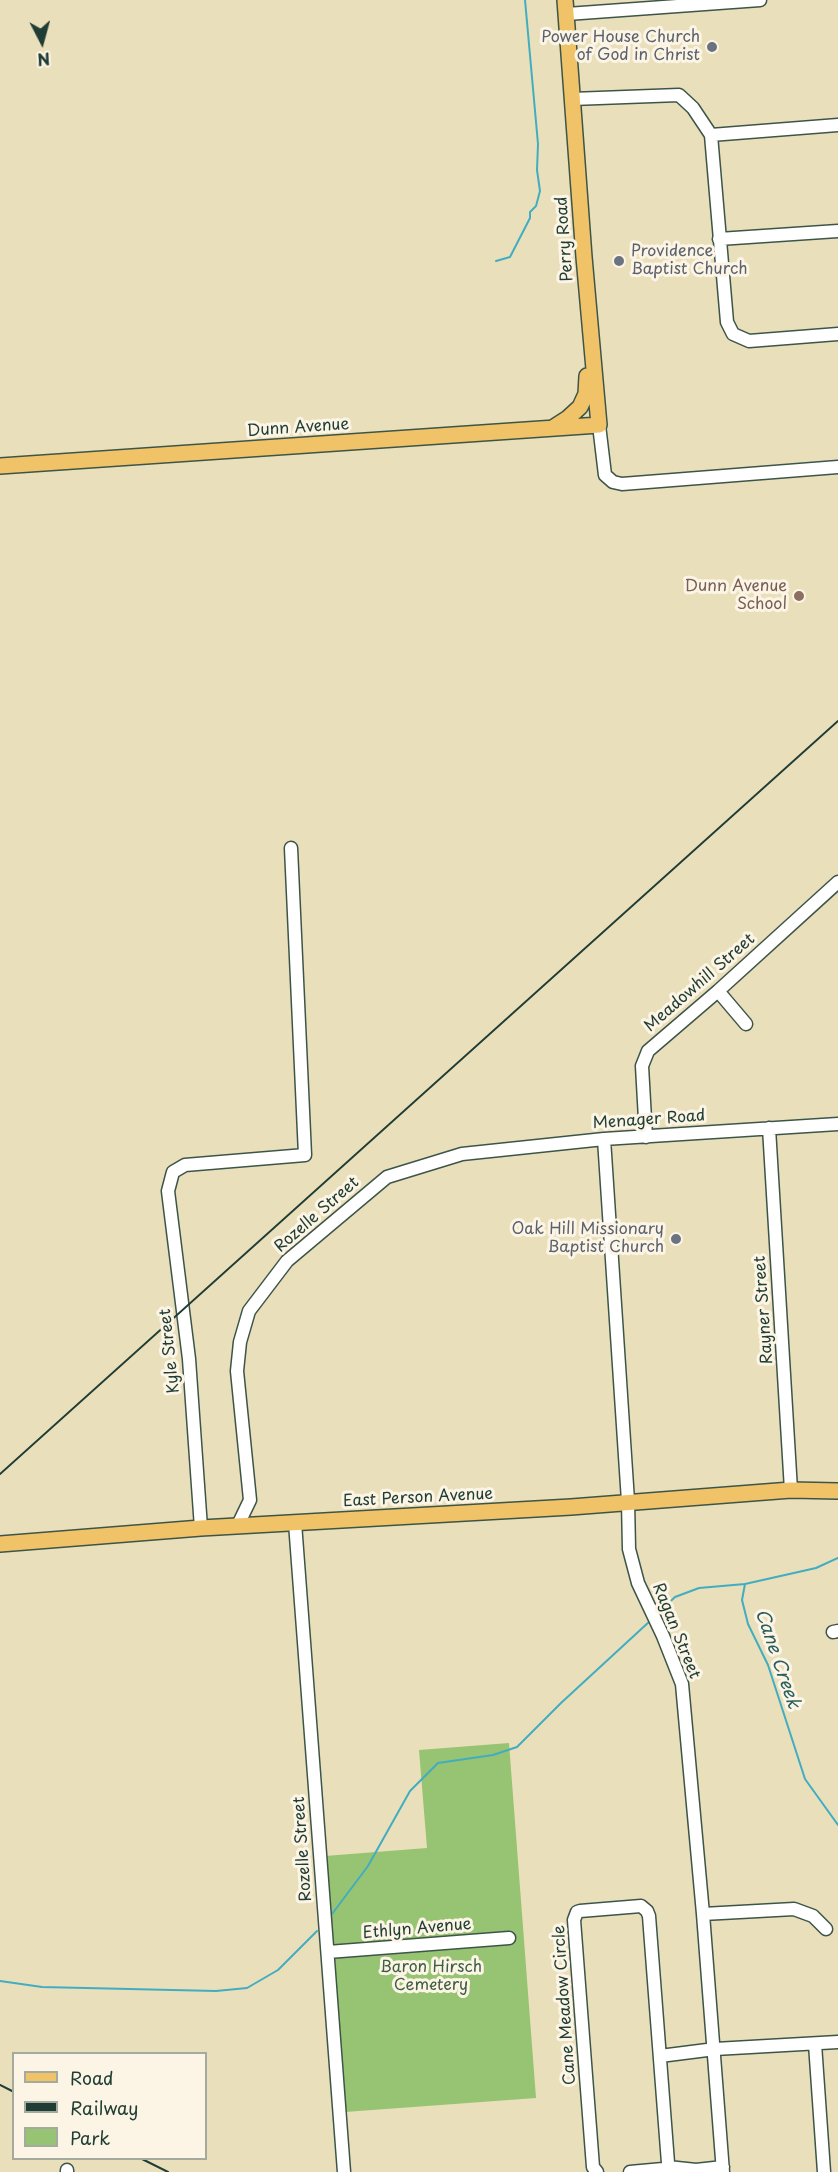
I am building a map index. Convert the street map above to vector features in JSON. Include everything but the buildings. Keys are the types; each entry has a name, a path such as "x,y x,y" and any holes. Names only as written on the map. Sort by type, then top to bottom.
{"main road":[{"name":"Perry Road","path":"566,7 599,425"},
{"path":"548,429 568,418 580,407 586,394 591,341"},
{"name":"Dunn Avenue","path":"0,466 599,425"},
{"name":"East Person Avenue","path":"0,1544 201,1528 571,1507 791,1490 838,1491"}],"street":[{"path":"566,7 760,0"},
{"path":"572,99 679,95 693,108 711,135 727,322 733,334 749,341 838,334"},
{"path":"711,135 838,125"},
{"path":"719,239 838,231"},
{"name":"Perry Road","path":"599,425 605,475 613,482 622,484 838,467"},
{"name":"Kyle Street","path":"201,1528 189,1359 168,1191 173,1172 185,1165 305,1155 291,848"},
{"name":"Meadowhill Street","path":"646,1137 642,1066 648,1051 838,882"},
{"path":"718,991 746,1024"},
{"name":"Menager Road","path":"462,1154 604,1139 838,1124"},
{"name":"Rayner Street","path":"769,1128 791,1490"},
{"name":"Ragan Street","path":"604,1139 628,1501 629,1549 642,1592 682,1684 715,2049 723,2170"},
{"name":"Rozelle Street","path":"237,1527 250,1500 237,1371 240,1342 249,1311 286,1261 387,1177 462,1154"},
{"name":"Rozelle Street","path":"295,1523 344,2172"},
{"name":"Cane Meadow Circle","path":"597,2172 593,2167 574,1920 577,1912 641,1906 647,1911 668,2167"},
{"path":"703,1914 794,1909 813,1916 826,1929"},
{"name":"Ethlyn Avenue","path":"328,1952 508,1938"},
{"path":"660,2056 715,2049 838,2042"},
{"path":"815,2044 824,2172"},
{"path":"630,2172 668,2167 723,2170"}],"green space":[{"name":"Baron Hirsch Cemetery","path":"509,1743 536,2098 345,2112 325,1856 427,1848 419,1750"}],"waterway":[{"path":"496,261 510,257 530,218 530,212 536,206 540,191 525,0"},
{"name":"Cane Creek","path":"838,1558 816,1568 745,1584 742,1600 748,1624 768,1665 805,1779 838,1825"},
{"path":"656,1615 675,1597 699,1588 745,1584"},
{"path":"332,1914 368,1866 410,1791 438,1763 493,1755 517,1747 650,1621"},
{"path":"0,1981 42,1987 216,1991 247,1988 278,1970 317,1931"}],"railway":[{"path":"0,1474 838,721"},
{"path":"0,2085 12,2091"},
{"path":"144,2160 168,2172"}],"place":[{"name":"Power House Church of God in Christ","path":"712,47"},
{"name":"Providence Baptist Church","path":"619,261"},
{"name":"Dunn Avenue School","path":"799,596"},
{"name":"Oak Hill Missionary Baptist Church","path":"676,1239"}]}
